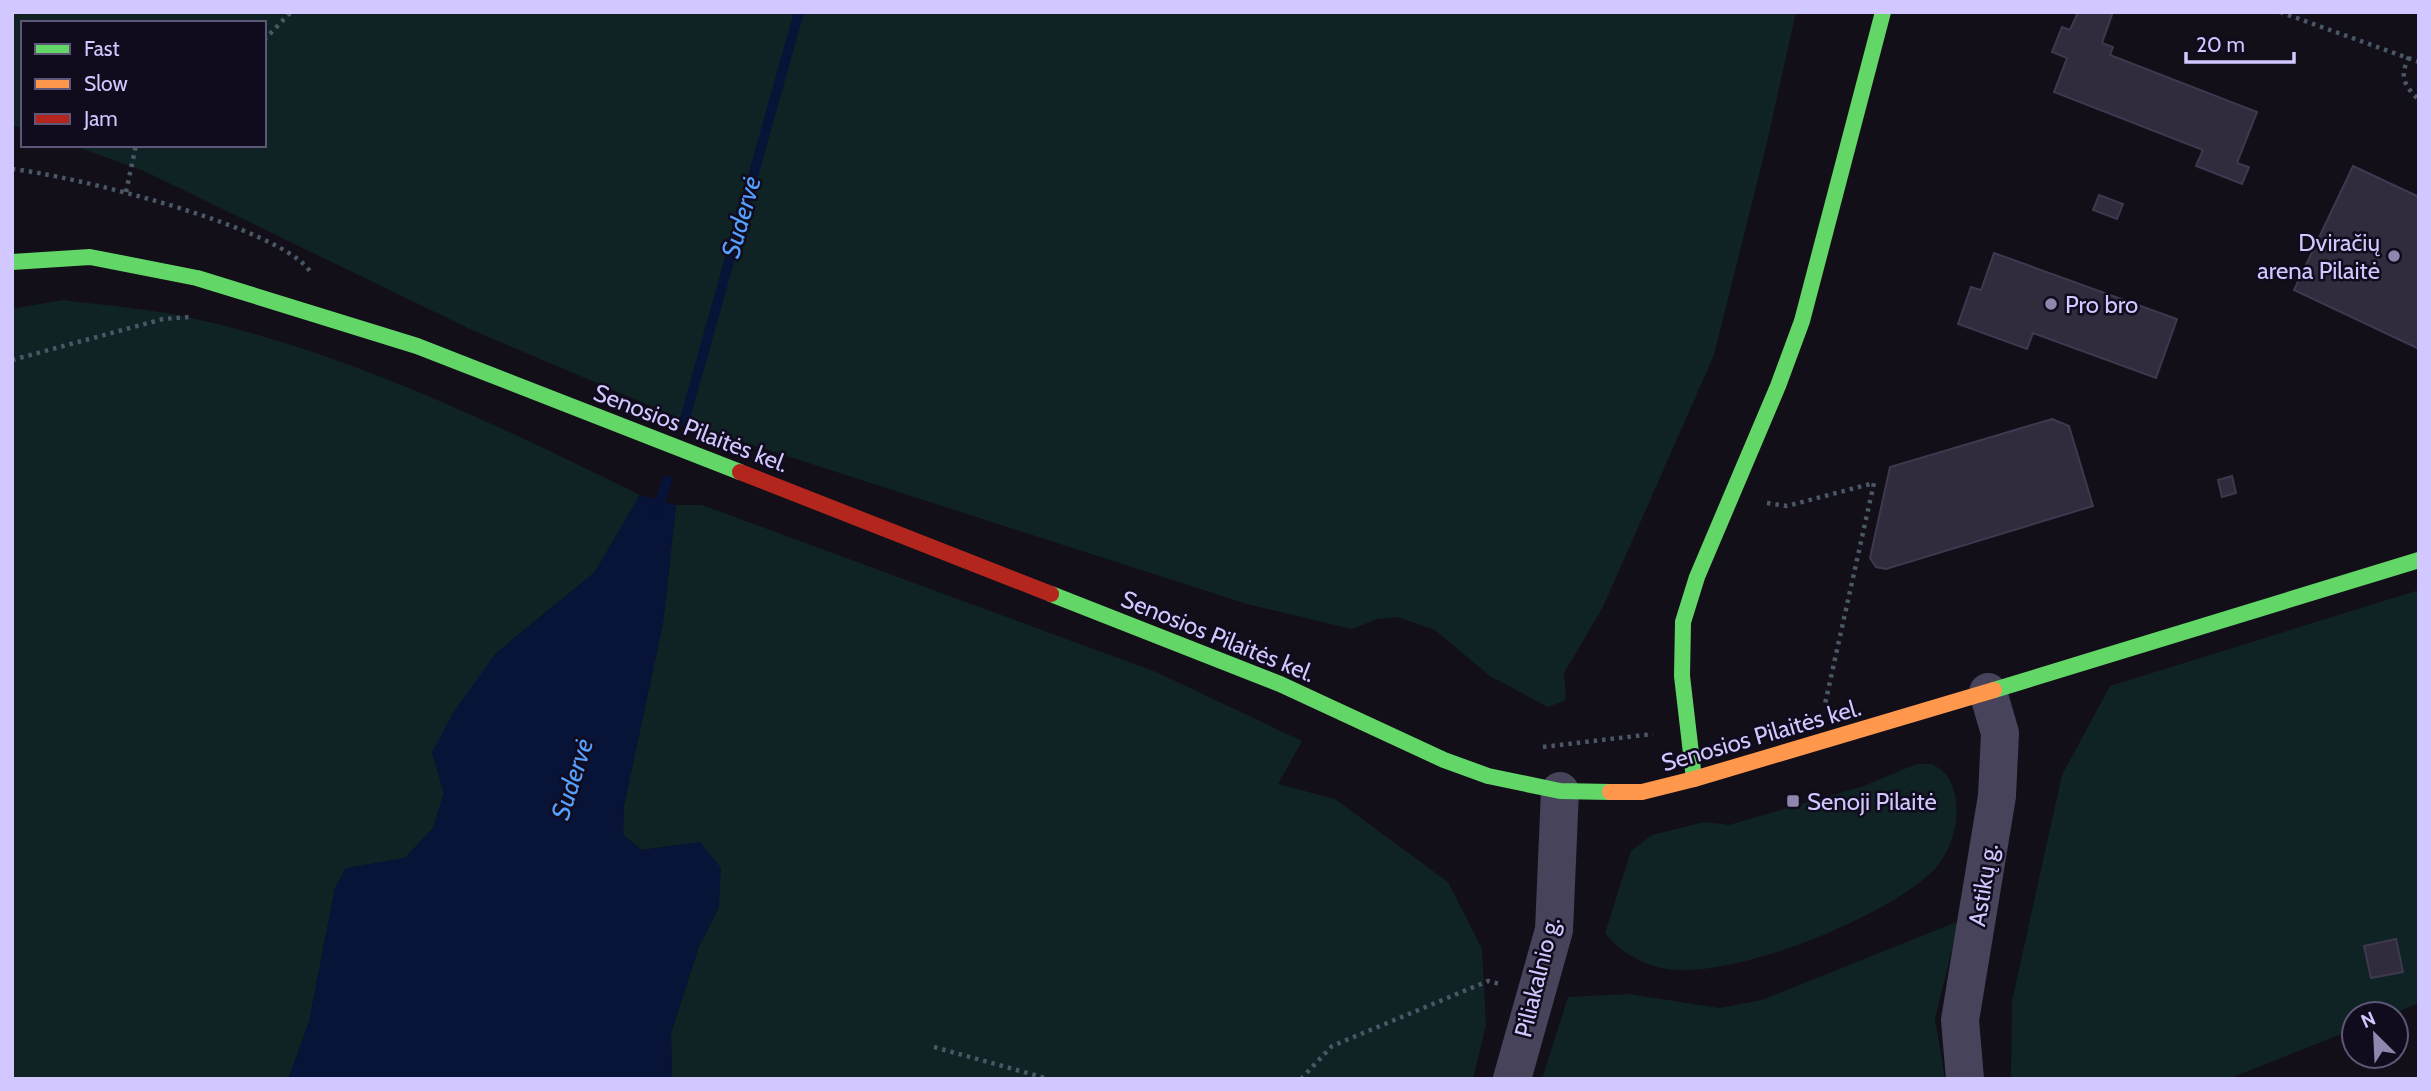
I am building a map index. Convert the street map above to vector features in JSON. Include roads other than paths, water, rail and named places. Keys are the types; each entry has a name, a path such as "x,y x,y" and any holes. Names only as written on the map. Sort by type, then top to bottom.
{"street":[{"path":"1694,779 1682,676 1683,622 1697,577 1755,442 1802,321 1883,12"},
{"name":"Senosios Pilaitės kel.","path":"12,262 90,257 197,278 417,346 1280,684 1444,760 1488,776 1560,791 1642,792 1694,779 2419,560"},
{"name":"Astikų g.","path":"1965,1079 1960,1020 1997,796 2000,733 1988,692"},
{"name":"Piliakalnio g.","path":"1512,1079 1554,930 1560,791"}],"water":[{"path":"640,495 676,505 663,623 624,805 623,835 642,850 700,842 721,868 719,907 699,946 671,1033 672,1079 288,1079 309,1022 335,888 346,868 405,858 433,828 444,793 432,752 453,713 495,654 595,572"}],"waterway":[{"name":"Sudervė","path":"684,422 799,12"},
{"name":"Sudervė","path":"657,511 667,480"}],"place":[{"name":"Dviračių arena Pilaitė","path":"2394,256"},
{"name":"Pro bro","path":"2051,304"},
{"name":"Senoji Pilaitė","path":"1793,801"}]}
